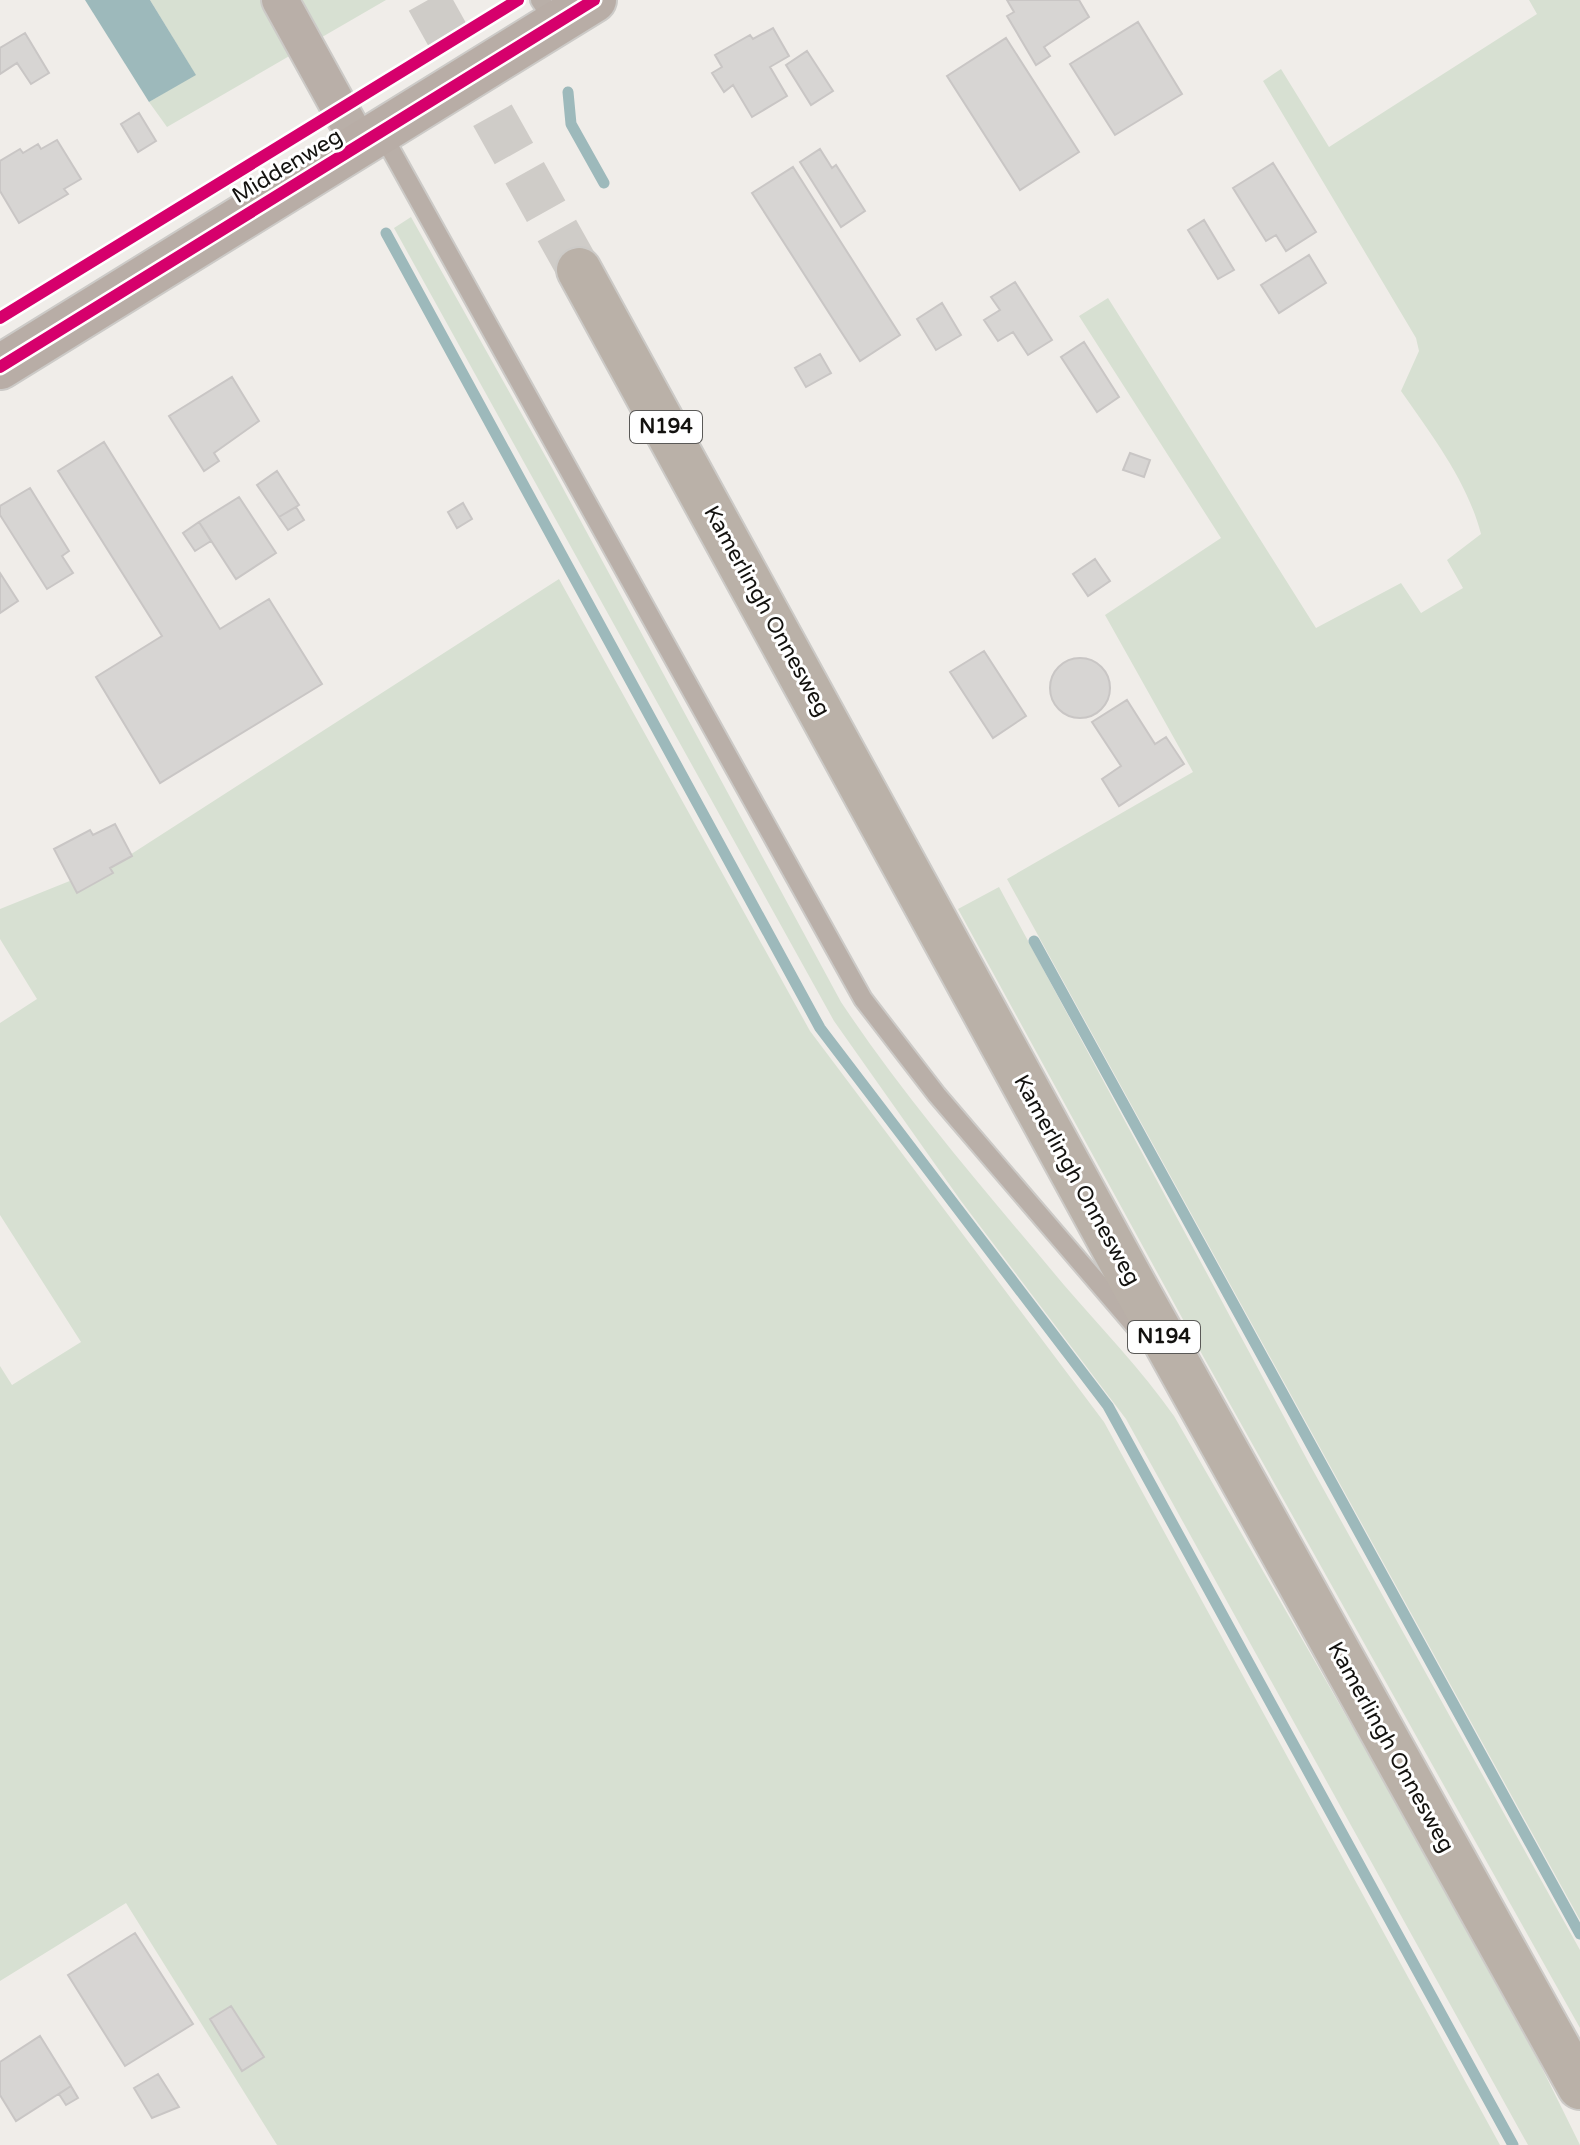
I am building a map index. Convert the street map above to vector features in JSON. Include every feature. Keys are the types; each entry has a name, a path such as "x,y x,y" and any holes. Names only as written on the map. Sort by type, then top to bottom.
{"main road":[{"name":"Kamerlingh Onnesweg","path":"579,270 1126,1271 1205,1407 1580,2087"}],"street":[{"path":"280,0 370,139"},
{"name":"Middenweg","path":"0,367 370,139 548,12 594,0"}],"lane":[{"path":"370,139 863,999 937,1095 1205,1407"}],"green space":[{"path":"150,0 386,0 167,127 149,102 195,74"},
{"path":"1529,0 1580,0 1580,1920 1007,879 1193,772 1105,615 1221,538 1079,316 1108,298 1316,628 1401,583 1421,613 1463,588 1447,560 1481,534 1458,478 1401,391 1419,351 1416,338 1263,81 1281,69 1329,147 1537,14"},
{"path":"411,217 552,468 841,1002 948,1146 1174,1416 1376,1768 1540,2064 1580,2145 1528,2145 1126,1419 961,1201 834,1021 394,228"},
{"path":"559,579 810,1031 1104,1422 1500,2145 277,2145 126,1903 0,1981 0,1366 12,1385 81,1342 0,1215 0,1023 37,999 0,939 0,909 122,860"},
{"path":"999,887 1310,1465 1580,1950 1580,2028 1203,1356 958,909"}],"water":[{"path":"85,0 150,0 196,75 149,102"}],"building":[{"path":"1007,0 1079,0 1089,17 1044,47 1050,56 1036,65 1007,16 1014,12"},
{"path":"1138,22 1182,94 1115,135 1070,64"},
{"path":"773,28 789,56 770,67 787,96 752,117 733,85 724,92 712,73 722,67 715,55 750,35 753,39"},
{"path":"25,33 49,73 31,84 17,63 0,74 0,48"},
{"path":"1006,38 1079,152 1020,190 947,76"},
{"path":"807,51 833,91 811,105 786,65"},
{"path":"139,113 156,141 138,152 121,124"},
{"path":"57,140 81,179 64,189 68,194 19,223 0,191 0,161 20,149 23,153 38,144 41,149"},
{"path":"820,149 832,168 836,165 865,211 841,227 800,162"},
{"path":"1273,163 1316,232 1286,251 1276,235 1266,241 1233,188"},
{"path":"793,167 900,335 860,361 752,193"},
{"path":"1204,220 1234,270 1218,279 1188,230"},
{"path":"1309,255 1326,283 1279,313 1261,285"},
{"path":"1015,282 1052,340 1028,355 1013,332 998,341 984,320 1000,310 991,297"},
{"path":"942,303 961,335 936,350 917,319"},
{"path":"1084,342 1119,397 1097,412 1061,357"},
{"path":"820,354 831,373 806,387 795,368"},
{"path":"232,377 259,421 214,453 219,461 204,471 169,416"},
{"path":"104,442 220,629 269,599 322,684 160,783 96,677 162,636 58,471"},
{"path":"1130,453 1150,460 1144,477 1123,470"},
{"path":"277,471 299,505 279,517 257,485"},
{"path":"30,488 69,551 62,556 73,573 47,589 0,515 0,506"},
{"path":"239,497 276,553 236,579 199,522"},
{"path":"463,503 472,519 457,528 448,512"},
{"path":"296,507 304,520 288,530 279,517"},
{"path":"199,522 211,541 195,551 183,533"},
{"path":"1095,559 1110,581 1088,596 1073,574"},
{"path":"0,573 18,601 0,613"},
{"path":"984,651 1026,716 993,738 950,672"},
{"path":"1080,658 1091,660 1101,667 1108,677 1108,699 1101,709 1091,716 1080,718 1069,716 1059,709 1052,699 1050,688 1052,677 1059,667 1069,660"},
{"path":"1127,700 1155,744 1166,737 1184,764 1119,806 1102,779 1121,766 1092,722"},
{"path":"115,824 132,856 110,868 113,873 77,893 54,849 90,830 93,835"},
{"path":"135,1933 193,2024 125,2066 68,1975"},
{"path":"231,2006 264,2057 242,2071 210,2019"},
{"path":"40,2036 71,2086 16,2121 0,2095 0,2062"},
{"path":"158,2074 179,2107 152,2118 134,2088"},
{"path":"71,2086 78,2098 66,2105 59,2094"}],"waterway":[{"path":"568,92 571,124 604,183"},
{"path":"386,233 820,1028 1108,1406 1513,2145"},
{"path":"1034,941 1580,1934"}],"tunnel":[{"path":"428,0 579,270"}],"cycle path":[{"path":"0,318 518,0"},
{"path":"0,367 594,0"}]}
